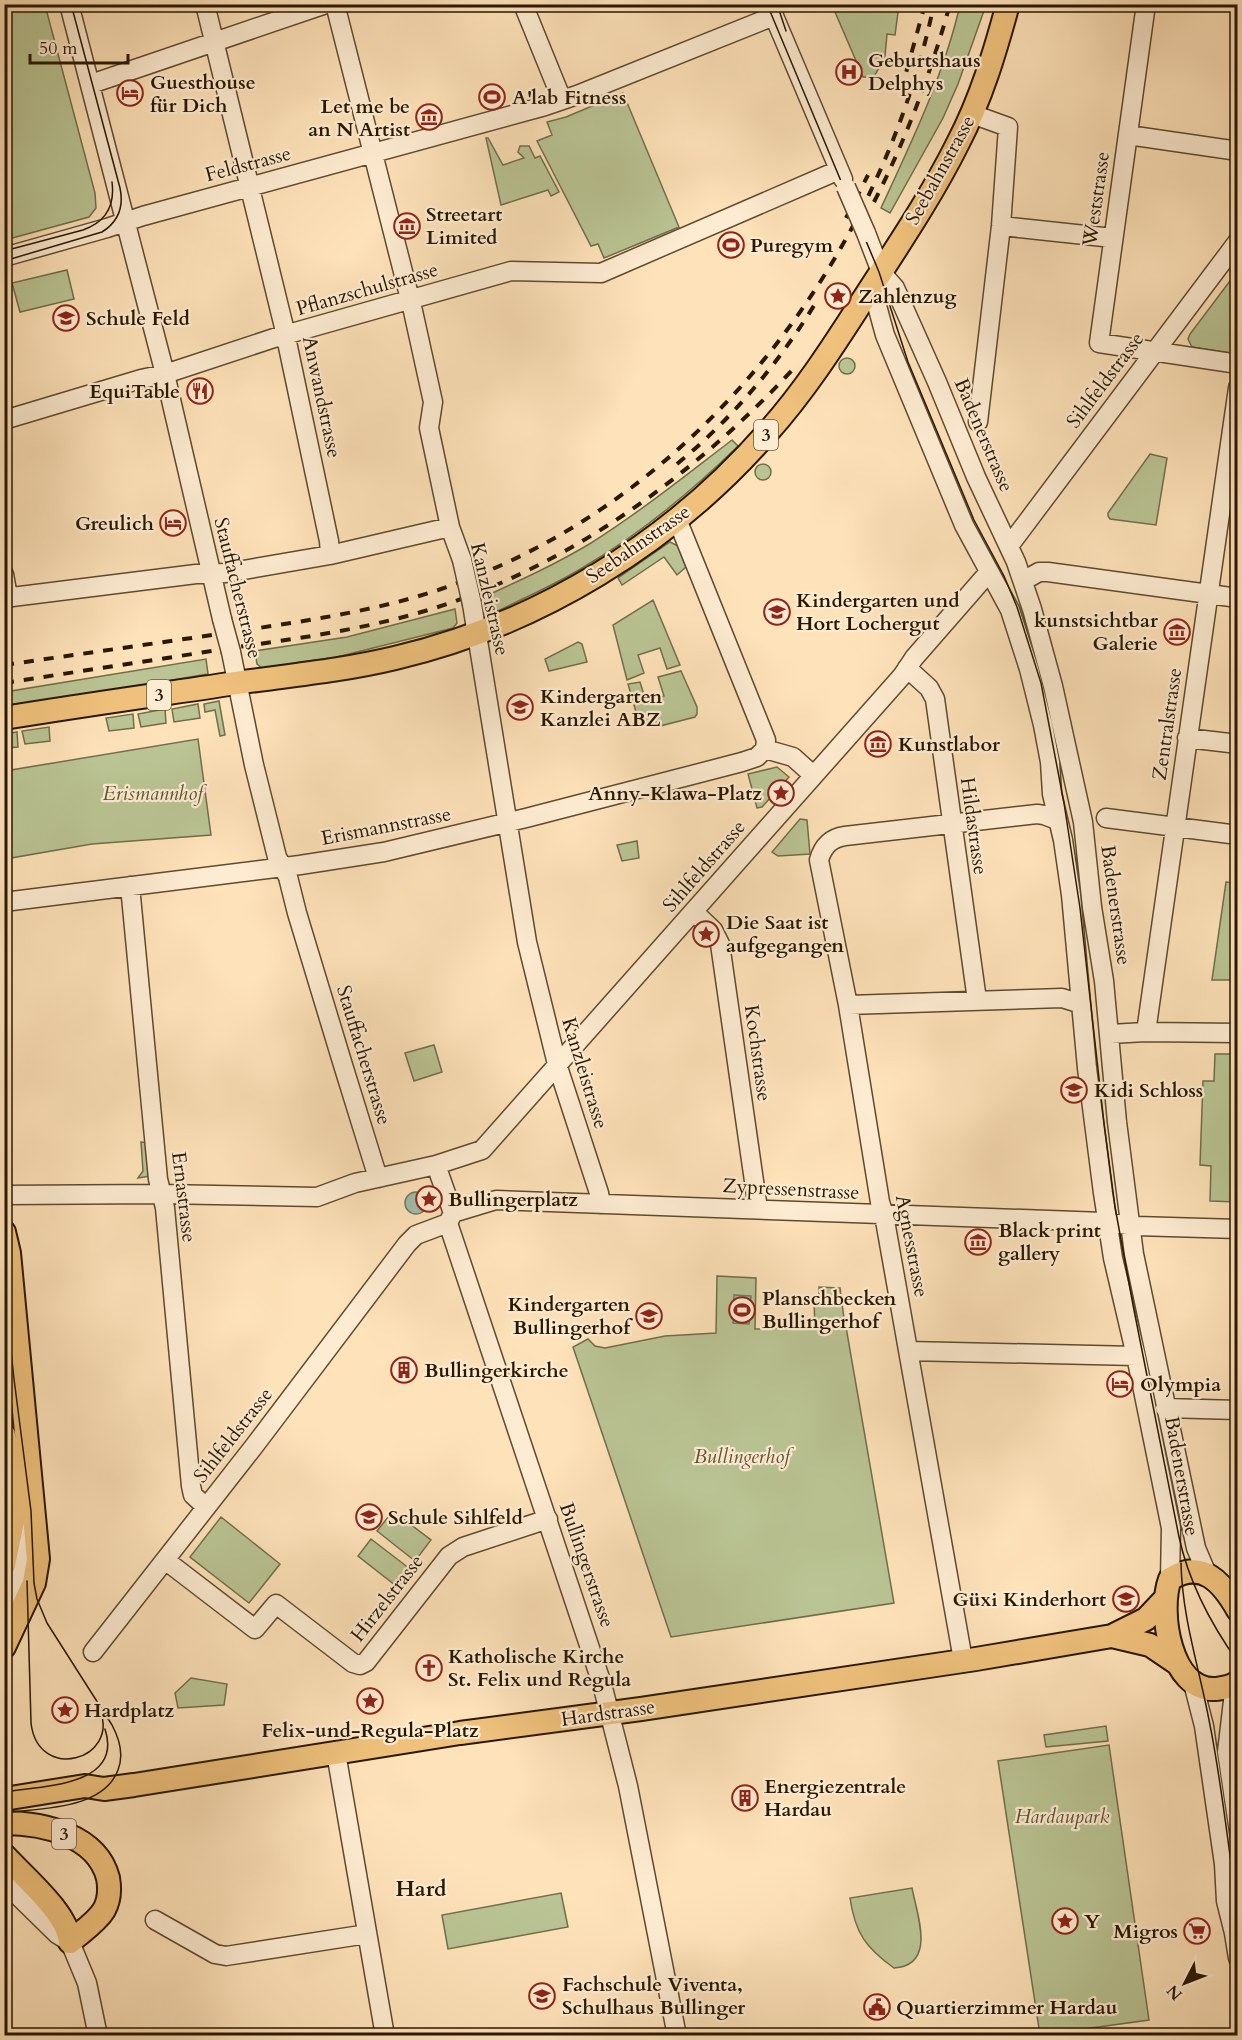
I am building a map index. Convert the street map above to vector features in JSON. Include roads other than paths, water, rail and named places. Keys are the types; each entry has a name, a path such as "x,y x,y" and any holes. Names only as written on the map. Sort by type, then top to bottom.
{"main road":[{"name":"Seebahnstrasse","path":"4,718 331,671 422,651 520,615 592,578 648,542 676,520 747,455 783,415 822,364 933,190 972,114 1008,4"},
{"path":"4,1232 13,1295 38,1559 34,1583 4,1647"},
{"path":"4,1435 14,1516 4,1565"},
{"path":"1237,1684 1210,1689 1193,1683 1178,1664 1166,1626 1167,1590 1181,1572 1191,1570 1207,1574 1225,1591 1238,1610"},
{"name":"Hardstrasse","path":"94,1790 1112,1636 1146,1619 1167,1590"},
{"name":"Hardstrasse","path":"1112,1636 1150,1645 1178,1664"},
{"path":"4,1799 94,1790"},
{"path":"4,1810 94,1790"},
{"name":"3","path":"4,1822 41,1827 75,1839 101,1861 107,1874 109,1895 105,1909 70,1942"},
{"path":"4,1855 58,1913 68,1929 70,1942"}],"street":[{"name":"Stauffacherstrasse","path":"69,4 165,374 277,857 288,877 310,957 378,1178"},
{"name":"Anwandstrasse","path":"205,4 286,336 330,555"},
{"path":"91,84 326,4"},
{"name":"Kanzleistrasse","path":"335,4 410,300 433,402 429,428 450,527 462,560 472,604 527,942 557,1064 601,1204"},
{"path":"523,4 562,100"},
{"name":"Weststrasse","path":"1146,4 1098,343 1155,352"},
{"name":"Feldstrasse","path":"4,257 562,100 769,8"},
{"name":"Badenerstrasse","path":"769,8 881,272 895,288 976,477 1009,546 1023,581 1051,676 1079,801 1110,1034 1118,1134 1134,1254 1196,1548 1207,1574"},
{"path":"972,114 1008,127 1001,226 978,422"},
{"path":"1128,135 1238,151"},
{"name":"Pflanzschulstrasse","path":"4,420 511,271 601,273 843,178"},
{"path":"1001,226 1113,238"},
{"name":"Sihlfeldstrasse","path":"1009,546 1238,241"},
{"name":"Badenerstrasse","path":"881,272 876,302 885,335 964,525 1010,610 1029,669 1043,725 1075,924 1087,1068 1113,1258 1136,1356 1171,1528 1167,1590"},
{"path":"1155,352 1238,364"},
{"name":"Zentralstrasse","path":"1146,1032 1238,388"},
{"path":"676,520 766,740 765,749 793,757 813,775"},
{"path":"4,574 6,598 226,573 330,555 450,527"},
{"name":"Sihlfeldstrasse","path":"436,1165 482,1150 694,912 989,572"},
{"path":"1023,581 1039,572 1055,573 1238,598"},
{"name":"Hildastrasse","path":"907,668 929,688 935,699 976,1000"},
{"path":"1187,738 1238,744"},
{"name":"Erismannstrasse","path":"4,902 384,852 507,823 742,762 757,757 765,749"},
{"path":"952,824 1037,814 1057,820"},
{"path":"1106,819 1238,835"},
{"name":"Agnesstrasse","path":"952,824 835,838 821,853 820,868 848,1005 880,1202 963,1660"},
{"name":"Ernastrasse","path":"130,886 158,1179 165,1208 191,1486 193,1495 206,1507"},
{"name":"Kochstrasse","path":"694,912 713,930 720,944 758,1209"},
{"path":"848,1005 1062,998 1080,1004"},
{"path":"1110,1034 1238,1033"},
{"path":"4,1195 161,1194 317,1197 351,1185 436,1165 450,1218"},
{"name":"Zypressenstrasse","path":"450,1218 496,1200 1238,1229"},
{"name":"Sihlfeldstrasse","path":"93,1652 407,1244 416,1235 450,1218"},
{"name":"Bullingerstrasse","path":"450,1218 596,1662 621,1755 677,2036"},
{"path":"908,1351 1136,1356"},
{"path":"1165,1408 1238,1410"},
{"path":"4,1615 12,1593 21,1553 14,1516"},
{"name":"Hirzelstrasse","path":"165,1560 255,1629 276,1604 353,1663 360,1665 366,1662 449,1556 463,1547 548,1519"},
{"path":"1193,1683 1204,1726 1224,1864 1226,1901 1238,1958"},
{"path":"1237,1684 1227,1752 1238,1826"},
{"path":"336,1753 385,2036"},
{"path":"4,1882 57,1934 70,1942 87,1983 98,2036"},
{"path":"155,1920 215,1954 226,1956 368,1934"}],"tram line":[{"path":"4,261 102,232 116,219 120,208 120,188 71,4"},
{"path":"767,4 879,272 908,362 974,520 1004,576 1017,607 1041,683 1064,803 1080,908 1115,1207 1179,1537 1188,1570 1202,1602 1238,1662"},
{"path":"777,4 786,31"},
{"path":"4,251 91,227 107,212 112,198 112,182"},
{"path":"4,1285 31,1511 34,1583 37,1599 47,1623 112,1725 121,1753 118,1770 110,1783 99,1793 69,1805 4,1813"},
{"path":"1181,1563 1184,1603 1214,1744 1238,1911"},
{"path":"27,1581 31,1723 37,1742 48,1753 61,1758 76,1758 89,1752 99,1742 103,1727 100,1710"},
{"path":"4,1792 57,1785 91,1773 102,1762 108,1748 105,1729"}],"railway":[{"path":"901,91 925,4"},
{"path":"4,665 312,620 390,604 441,589 533,550 618,498 694,434 762,361 821,280 870,193 908,100 934,4"},
{"path":"874,202 917,105 950,4"},
{"path":"846,218 868,175"},
{"path":"677,464 717,428 753,390 786,348 815,304"},
{"path":"4,683 343,630 421,612 497,585 591,536 636,506 720,440 796,366"}],"place":[{"name":"Geburtshaus Delphys","path":"849,72"},
{"name":"Guesthouse für Dich","path":"130,93"},
{"name":"A'lab Fitness","path":"492,97"},
{"name":"Let me be an N Artist","path":"429,117"},
{"name":"Streetart Limited","path":"407,226"},
{"name":"Puregym","path":"731,245"},
{"name":"Zahlenzug","path":"838,296"},
{"name":"Schule Feld","path":"66,318"},
{"name":"EquiTable","path":"200,391"},
{"name":"Greulich","path":"173,523"},
{"name":"Kindergarten und Hort Lochergut","path":"777,612"},
{"name":"kunstsichtbar Galerie","path":"1177,632"},
{"name":"Kindergarten Kanzlei ABZ","path":"520,707"},
{"name":"Kunstlabor","path":"878,744"},
{"name":"Anny-Klawa-Platz","path":"781,793"},
{"name":"Die Saat ist aufgegangen","path":"706,934"},
{"name":"Kidi Schloss","path":"1074,1090"},
{"name":"Bullingerplatz","path":"429,1199"},
{"name":"Black print gallery","path":"978,1242"},
{"name":"Planschbecken Bullingerhof","path":"742,1310"},
{"name":"Kindergarten Bullingerhof","path":"649,1316"},
{"name":"Bullingerkirche","path":"404,1370"},
{"name":"Olympia","path":"1120,1384"},
{"name":"Schule Sihlfeld","path":"369,1517"},
{"name":"Güxi Kinderhort","path":"1126,1599"},
{"name":"Katholische Kirche St. Felix und Regula","path":"429,1668"},
{"name":"Felix-und-Regula-Platz","path":"370,1701"},
{"name":"Hardplatz","path":"65,1710"},
{"name":"Energiezentrale Hardau","path":"745,1798"},
{"name":"Y","path":"1065,1921"},
{"name":"Migros","path":"1197,1931"},
{"name":"Fachschule Viventa, Schulhaus Bullinger","path":"542,1996"},
{"name":"Quartierzimmer Hardau","path":"877,2007"}],"district":[{"name":"Hard","path":"421,1889"}],"park label":[{"name":"Erismannhof","path":"153,793"},
{"name":"Bullingerhof","path":"742,1456"},
{"name":"Hardaupark","path":"1062,1816"}]}
